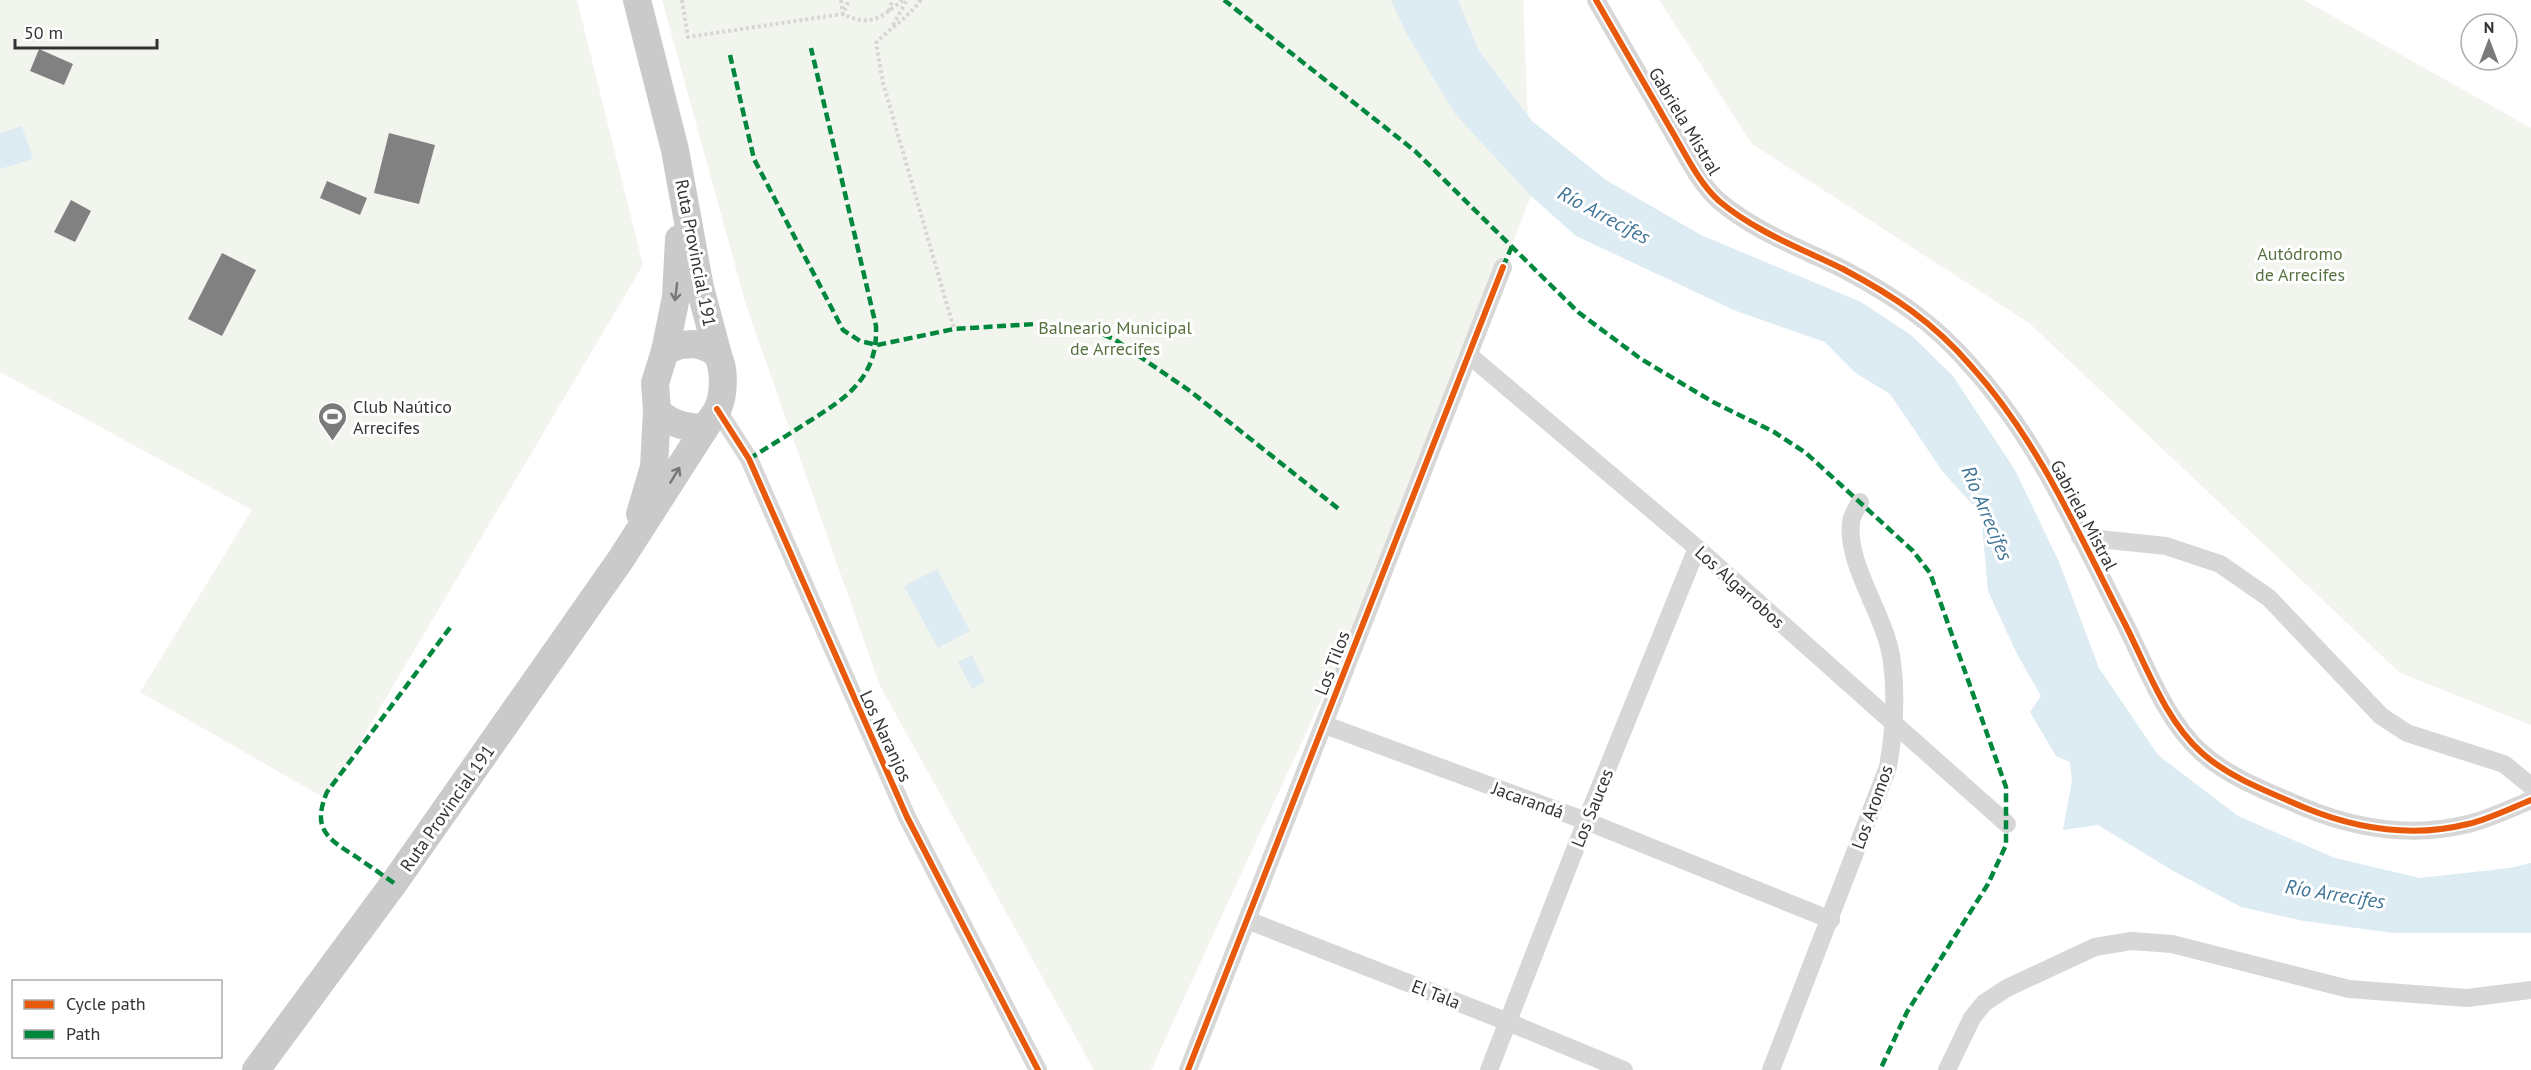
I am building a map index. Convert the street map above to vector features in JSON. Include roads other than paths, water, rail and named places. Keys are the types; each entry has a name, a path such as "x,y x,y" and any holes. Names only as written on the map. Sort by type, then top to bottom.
{"main road":[{"name":"Ruta Provincial 191","path":"637,0 675,150 700,288 718,355"},
{"name":"Ruta Provincial 191","path":"665,351 678,275 679,212 675,150"},
{"path":"694,344 706,347 718,355 724,393 711,419 678,426 666,420 657,411 656,383 665,351 680,345 694,344"},
{"name":"Ruta Provincial 191","path":"632,542 654,467 657,411"},
{"name":"Ruta Provincial 191","path":"256,1070 394,883 632,542 711,419"}],"street":[{"name":"Gabriela Mistral","path":"1596,0 1690,163 1716,198 1767,234 1841,268 1888,294 1935,327 1973,367 2005,407 2057,491 2157,689 2176,721 2202,752 2230,772 2266,791 2323,815 2361,827 2414,832 2468,824 2531,800"},
{"name":"Los Tilos","path":"1188,1070 1503,267"},
{"name":"Los Algarrobos","path":"1469,355 1697,548 2007,824"},
{"name":"Los Naranjos","path":"711,419 748,459 907,817 1038,1070"},
{"name":"Los Aromos","path":"1771,1070 1831,920 1888,767 1895,726 1892,662 1886,633 1852,551 1851,520 1860,502"},
{"path":"2080,537 2166,546 2220,564 2270,598 2382,716 2407,733 2504,764 2531,786"},
{"name":"Los Sauces","path":"1489,1070 1586,821 1697,548"},
{"name":"Jacarandá","path":"1324,725 1586,821 1831,920"},
{"name":"El Tala","path":"1247,920 1624,1070"},
{"path":"1947,1070 1972,1018 1984,1003 2007,988 2095,947 2132,941 2172,944 2349,989 2467,998 2531,990"}],"water":[{"name":"Río Arrecifes","path":"1391,0 1458,0 1478,49 1532,121 1606,180 1701,235 1861,302 1911,335 1953,376 2015,470 2059,562 2099,668 2158,755 2238,816 2335,858 2420,878 2510,868 2531,863 2531,933 2393,933 2304,921 2241,907 2175,872 2098,825 2063,830 2072,780 2070,762 2056,756 2030,712 2041,696 2016,652 1988,591 1981,514 1943,472 1890,394 1854,372 1825,342 1736,311 1576,236 1531,196 1456,115 1406,33"},
{"path":"22,126 33,159 0,169 0,133"},
{"path":"937,569 970,631 938,648 904,586"},
{"path":"972,655 985,682 972,689 958,662"}],"place":[{"name":"Club Naútico Arrecifes","path":"332,442"}],"park label":[{"name":"Autódromo de Arrecifes","path":"2300,263"},
{"name":"Balneario Municipal de Arrecifes","path":"1115,337"}]}
